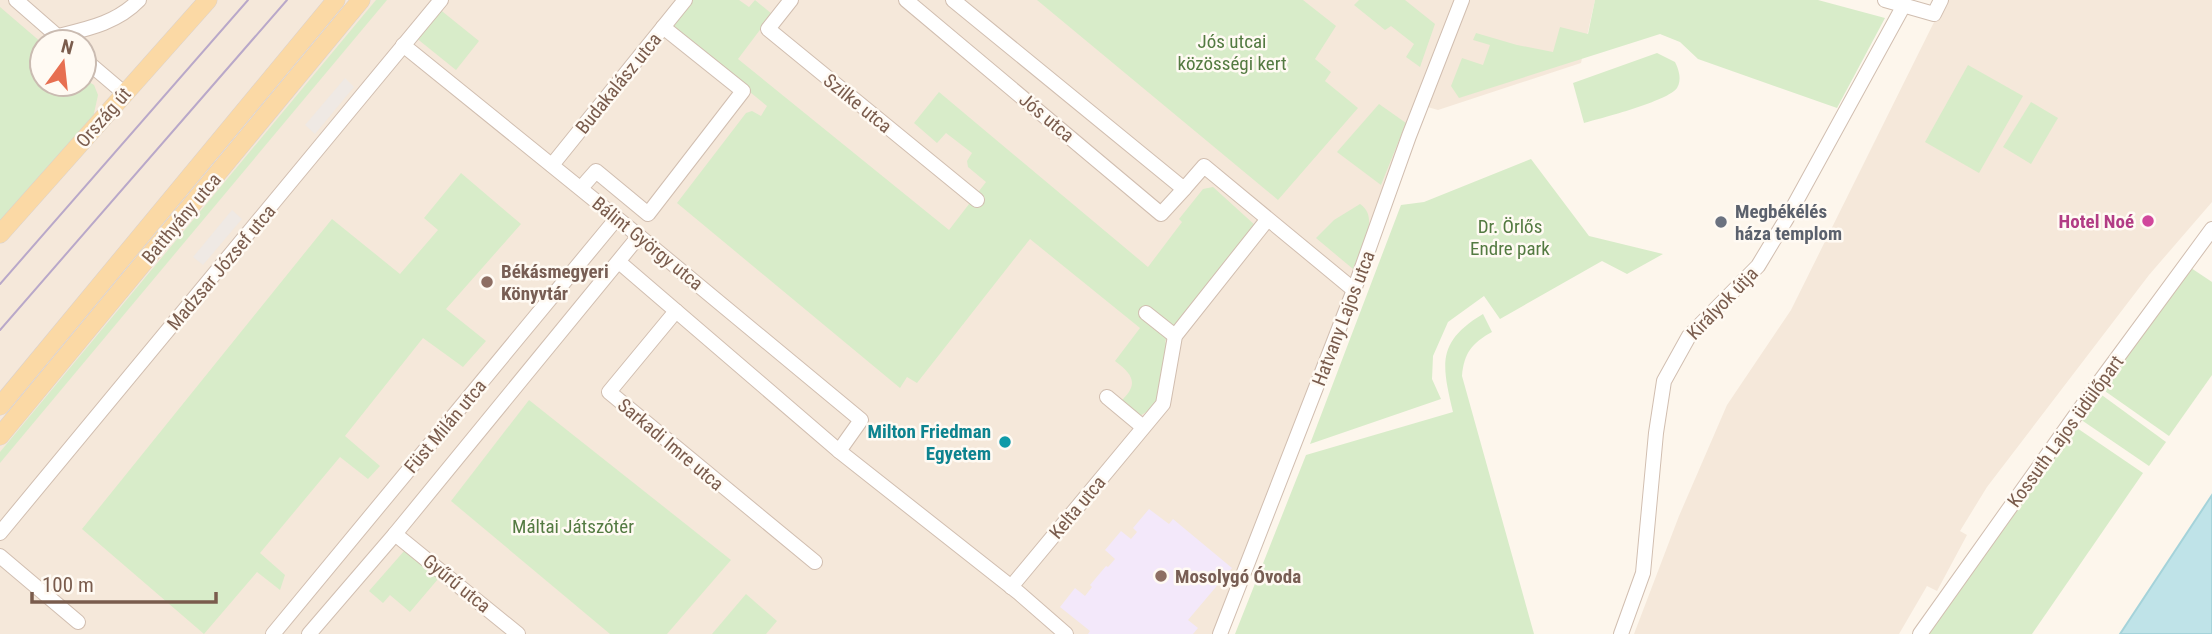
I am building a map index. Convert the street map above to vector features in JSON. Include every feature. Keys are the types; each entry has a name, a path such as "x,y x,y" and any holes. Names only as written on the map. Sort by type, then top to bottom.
{"main road":[{"name":"Ország út","path":"0,234 208,0"},
{"name":"Batthyány utca","path":"0,406 337,0"},
{"name":"Batthyány utca","path":"0,436 361,0"}],"street":[{"path":"16,0 48,28"},
{"path":"91,28 128,11 139,0"},
{"name":"Madzsar József utca","path":"0,533 441,0"},
{"name":"Budakalász utca","path":"552,165 685,0"},
{"name":"Szilke utca","path":"791,0 768,29 977,200"},
{"name":"Jós utca","path":"906,0 1161,214 1203,166 1354,290"},
{"name":"Jós utca","path":"953,0 1184,189"},
{"name":"Hatvany Lajos utca","path":"1220,634 1354,290 1409,136 1462,0"},
{"path":"1885,0 1934,14 1941,0"},
{"name":"Királyok útja","path":"1621,634 1643,573 1656,433 1664,381 1689,336 1758,266 1904,5"},
{"path":"581,188 596,171 648,214 743,91 663,27"},
{"name":"Bálint György utca","path":"403,45 862,420 839,451"},
{"path":"98,71 124,93"},
{"name":"Füst Milán utca","path":"273,634 617,218"},
{"name":"Kelta utca","path":"1011,587 1163,404 1175,336 1267,220"},
{"name":"Kossuth Lajos üdülőpart","path":"1920,634 2212,229"},
{"name":"Füst Milán utca","path":"309,634 395,534 639,236"},
{"name":"Bálint György utca","path":"619,262 839,451 1066,634"},
{"name":"Sarkadi Imre utca","path":"676,311 609,392 815,562"},
{"path":"1146,313 1175,336"},
{"path":"1107,397 1143,426"},
{"name":"Gyűrű utca","path":"395,534 518,634"},
{"path":"0,556 78,622"}],"shaded area":[{"path":"0,0 1595,0 1581,63 1438,110 1417,104 1364,251 1216,634 0,634"},
{"path":"1945,0 2212,0 2212,202 2149,275 1987,487 1960,531 1967,535 1937,591 1927,586 1899,634 1634,634 1679,516 1727,405 1791,310"},
{"path":"345,78 354,87 315,134 305,125"},
{"path":"232,210 242,219 203,265 193,257"},
{"name":"Mosolygó Óvoda","path":"1149,509 1169,524 1173,519 1232,568 1188,620 1198,628 1193,634 1088,634 1090,631 1060,607 1075,588 1085,596 1092,587 1090,585 1115,559 1105,550 1121,531 1131,539 1137,532 1133,528"}],"green space":[{"path":"376,0 387,0 0,463 0,452"},
{"path":"691,0 739,0 749,7 755,0 772,14 738,59 949,230 986,182 968,167 967,161 972,153 946,133 937,143 914,123 939,92 1148,267 1182,222 1179,219 1203,189 1213,187 1256,226 1167,337 1165,342 1169,345 1162,387 1153,405 1137,417 1120,402 1130,390 1132,380 1115,361 1140,328 1030,239 917,383 907,377 900,388 677,203 746,113 752,111 761,116 767,106 670,27"},
{"name":"Jós utcai közösségi kert","path":"1037,0 1303,0 1336,26 1315,59 1331,72 1325,81 1358,108 1278,200"},
{"path":"1359,0 1405,0 1435,24 1420,67 1406,57 1414,44 1391,26 1385,30 1354,5"},
{"path":"1595,0 1818,0 1885,18 1837,108 1698,59 1680,42 1660,34 1459,98 1451,86 1462,58 1483,65 1490,45 1473,40 1476,33 1553,52 1560,27 1588,34"},
{"path":"0,7 28,31 28,98 97,98 93,118 0,225"},
{"path":"438,8 479,41 456,70 415,37"},
{"path":"1657,53 1675,62 1679,75 1677,88 1648,103 1584,123 1573,83"},
{"path":"1968,65 2023,96 1979,173 1925,142"},
{"path":"2031,102 2058,118 2031,164 2003,147"},
{"path":"1379,104 1406,123 1381,185 1337,152"},
{"name":"Dr. Örlős Endre park","path":"1531,159 1589,236 1663,254 1627,274 1602,261 1500,319 1484,296 1448,322 1433,356 1432,379 1441,399 1310,444 1401,205 1424,202"},
{"path":"461,173 521,224 446,309 486,341 463,367 423,338 345,436 380,466 368,479 340,457 260,553 285,575 280,590 257,572 204,634 82,529 332,219 400,274 438,230 424,218"},
{"path":"1360,204 1369,217 1369,225 1353,269 1316,238 1334,220"},
{"path":"2191,268 2212,282 2212,375 2169,436 2102,389"},
{"path":"1483,314 1492,332 1470,350 1462,376 1534,634 1235,634 1306,455 1453,412 1446,381 1446,356 1457,335"},
{"path":"2099,393 2166,442 2149,466 2080,419"},
{"name":"Máltai Játszótér","path":"529,400 731,560 667,634 610,634 451,501"},
{"path":"2074,426 2143,473 2032,634 1929,634"},
{"path":"405,550 438,579 410,612 390,595 383,603 369,591"},
{"path":"746,594 777,621 766,634 712,634"}],"water":[{"path":"2212,495 2212,634 2120,634"}],"tram line":[{"path":"0,284 248,0"},
{"path":"0,330 287,0"}],"place":[{"name":"Hotel Noé","path":"2148,221"},
{"name":"Megbékélés háza templom","path":"1721,222"},
{"name":"Békásmegyeri Könyvtár","path":"487,282"},
{"name":"Milton Friedman Egyetem","path":"1005,442"},
{"name":"Mosolygó Óvoda","path":"1161,576"}]}
